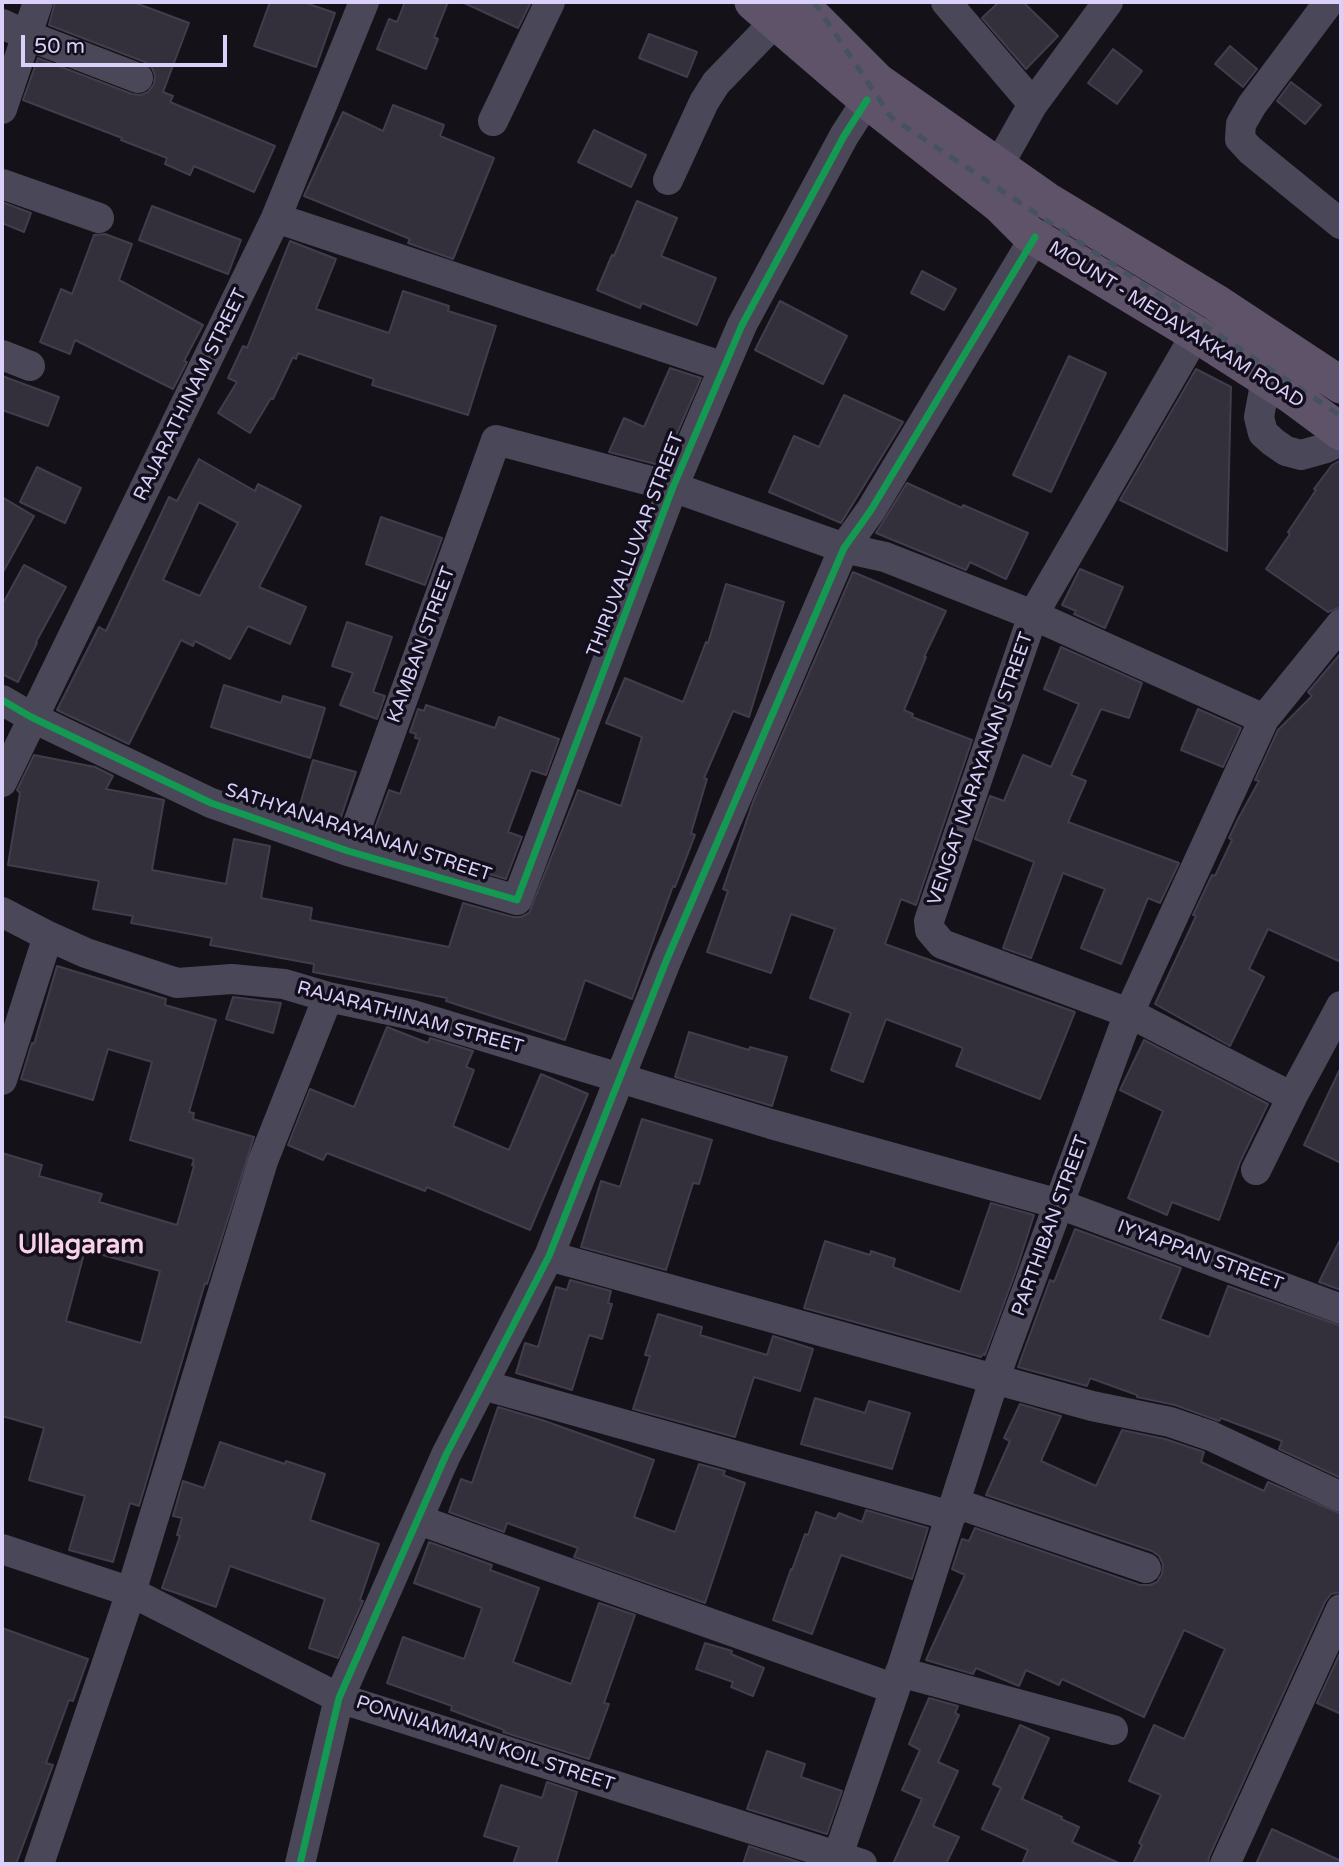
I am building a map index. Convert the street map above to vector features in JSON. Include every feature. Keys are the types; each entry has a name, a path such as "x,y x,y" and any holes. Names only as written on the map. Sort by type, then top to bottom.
{"main road":[{"name":"MOUNT - MEDAVAKKAM ROAD","path":"775,9 867,100 1000,205 1035,237 1196,334 1341,432"},
{"name":"MOUNT - MEDAVAKKAM ROAD","path":"775,9 1046,200 1215,302 1341,385"}],"street":[{"path":"2,109 14,29 38,2"},
{"name":"RAJARATHINAM STREET","path":"2,782 31,717 276,218 364,2"},
{"path":"494,121 550,2"},
{"path":"946,2 1033,104"},
{"path":"1000,205 998,166 1033,104 1108,2"},
{"path":"1330,6 1252,106 1241,124 1240,139 1341,224"},
{"path":"668,180 704,102 775,9"},
{"path":"14,29 138,78"},
{"name":"THIRUVALLUVAR STREET","path":"517,900 673,487 742,325 844,136 867,100"},
{"path":"2,184 99,218"},
{"path":"276,218 724,368"},
{"path":"300,1864 339,1698 446,1455 549,1256 667,959 844,548 871,510 1035,237"},
{"name":"VENGAT NARAYANAN STREET","path":"1196,334 1034,615 929,921 930,930 942,944 1129,1013 1292,1097"},
{"path":"2,355 30,366"},
{"path":"1266,379 1259,417 1263,433 1273,442 1286,451 1301,455 1341,441"},
{"name":"KAMBAN STREET","path":"348,850 496,440 673,487"},
{"path":"673,487 844,548 884,557 1034,615 1264,719"},
{"name":"PARTHIBAN STREET","path":"845,1861 897,1680 994,1380 1129,1013 1264,719 1341,624"},
{"name":"SATHYANARAYANAN STREET","path":"2,700 31,717 211,803 348,850 517,900"},
{"name":"RAJARATHINAM STREET","path":"2,912 86,953 177,983 232,979 284,984 413,1015 619,1076 771,1125 1059,1204"},
{"path":"2,1080 48,936"},
{"path":"38,1864 131,1592 262,1161 328,996"},
{"path":"1256,1170 1341,1006"},
{"name":"IYYAPPAN STREET","path":"1059,1204 1341,1309"},
{"path":"549,1256 994,1380 1092,1406 1170,1422 1211,1436 1341,1497"},
{"path":"483,1385 953,1509 1146,1568"},
{"path":"418,1520 897,1680 1113,1730"},
{"name":"PONNIAMMAN KOIL STREET","path":"2,1549 131,1592 339,1698 845,1861"},
{"path":"1225,1864 1341,1609"}],"building":[{"path":"55,2 133,2 189,23 163,92 173,96 170,102 275,146 254,192 194,166 190,175 165,164 167,158 23,100 38,58 132,94 141,95 148,92 154,84 155,75 145,62 49,25"},
{"path":"270,2 303,2 335,13 316,67 254,46"},
{"path":"405,2 448,2 434,37 438,39 426,69 377,49 389,19 397,22"},
{"path":"462,2 531,2 518,28"},
{"path":"999,2 1023,2 1058,36 1026,69 982,18"},
{"path":"649,34 697,52 687,77 639,58"},
{"path":"1230,46 1257,69 1243,87 1215,64"},
{"path":"1113,49 1142,71 1117,104 1088,83"},
{"path":"1291,82 1321,105 1305,124 1277,101"},
{"path":"393,105 444,125 440,136 494,158 453,259 408,243 410,239 304,196 343,112 383,131"},
{"path":"594,130 646,155 631,187 578,162"},
{"path":"637,201 677,218 661,256 716,278 697,325 642,303 640,308 597,290"},
{"path":"2,202 31,213 24,232 2,223"},
{"path":"152,206 241,240 228,274 139,240"},
{"path":"105,234 132,244 119,280 203,325 173,389 75,340 70,354 40,342 61,289 72,294 94,235"},
{"path":"290,241 336,259 316,309 389,333 403,291 449,306 448,311 496,326 468,415 372,385 374,379 298,353 296,359 293,357 273,399 271,398 250,433 218,413 237,382 228,378 243,346 247,348"},
{"path":"922,271 956,289 944,310 911,293"},
{"path":"780,301 847,336 823,384 755,350"},
{"path":"1069,356 1106,373 1051,492 1013,475"},
{"path":"670,368 701,378 663,466 609,452 624,418 644,427"},
{"path":"1196,369 1231,387 1227,551 1120,500"},
{"path":"2,376 59,397 48,426 2,410"},
{"path":"844,395 903,422 841,523 769,492 794,436 819,447"},
{"path":"199,459 255,491 258,484 301,506 259,587 306,607 290,644 248,626 230,659 195,641 193,646 181,640 129,744 57,710 99,627 106,631 169,497 177,501","holes":["199,502 238,523 200,596 163,580"]},
{"path":"1341,460 1341,607 1328,612 1266,569 1290,534 1288,532 1316,490 1314,489 1332,465"},
{"path":"37,467 81,488 65,523 20,502"},
{"path":"907,483 962,508 963,505 1028,533 1006,579 970,562 966,570 876,533"},
{"path":"2,497 34,516 2,574"},
{"path":"381,517 442,538 425,585 366,564"},
{"path":"24,565 66,587 18,682 2,674 2,605"},
{"path":"1080,569 1123,587 1105,628 1074,614 1076,611 1062,605"},
{"path":"853,572 946,611 924,657 904,710 913,714 912,717 972,740 916,905 901,899 885,944 1075,1012 1040,1099 956,1066 963,1048 886,1019 863,1082 831,1070 851,1013 810,998 835,929 791,914 771,973 707,952 728,891 723,889 753,802"},
{"path":"726,584 784,602 749,717 733,711 704,778 707,779 691,833 695,835 675,887 673,886 632,999 585,980 565,1040 446,1001 447,998 313,972 314,964 210,945 212,938 131,923 133,916 93,909 99,881 8,865 20,793 17,790 34,755 95,767 113,776 106,789 164,800 152,870 226,884 234,839 270,846 261,898 312,908 310,920 449,947 463,903 513,917 529,913 578,790 621,806 642,737 606,723 625,678 683,702 706,642 708,643"},
{"path":"347,622 392,637 373,692 385,696 377,719 340,705 353,673 332,666"},
{"path":"1061,647 1142,683 1129,718 1101,709 1071,775 1086,781 1068,822 1179,863 1160,903 1148,898 1121,964 1081,948 1105,889 1063,873 1031,958 1003,948 1034,862 975,839 990,796 1004,801 1023,755 1051,767 1079,704 1044,689"},
{"path":"1341,653 1341,962 1268,929 1249,969 1264,977 1230,1046 1155,1004 1196,916 1193,915 1212,875 1215,876 1232,840 1229,838 1259,781 1255,780 1278,730 1312,696 1308,692"},
{"path":"224,685 281,703 283,696 325,708 310,758 211,727"},
{"path":"426,705 495,728 499,717 559,739 546,775 531,770 508,832 522,837 506,879 371,839 389,790 400,794 420,739 410,732 418,709 424,711"},
{"path":"1198,709 1241,728 1223,767 1181,750"},
{"path":"313,760 356,772 337,829 297,815"},
{"path":"57,966 166,999 165,1005 216,1020 189,1112 194,1113 193,1119 254,1137 207,1284 205,1283 139,1506 130,1503 113,1562 69,1550 85,1496 29,1480 44,1428 2,1416 2,1153 42,1165 39,1176 102,1194 99,1202 177,1225 194,1159 130,1140 152,1062 108,1049 93,1100 21,1079 32,1043 34,1044","holes":["85,1250 160,1271 141,1343 66,1321"]},
{"path":"233,997 281,1003 273,1033 226,1019"},
{"path":"387,1027 428,1043 430,1038 473,1051 466,1067 474,1070 453,1126 509,1150 541,1074 588,1094 530,1230 427,1187 425,1191 327,1153 323,1160 288,1145 310,1089 354,1107"},
{"path":"689,1032 749,1050 750,1047 787,1057 772,1106 675,1077"},
{"path":"1144,1040 1268,1104 1240,1162 1219,1220 1172,1202 1167,1215 1128,1198 1163,1111 1120,1090"},
{"path":"1341,1067 1341,1163 1304,1145"},
{"path":"642,1119 712,1140 699,1184 693,1183 666,1270 581,1247 601,1181 620,1187"},
{"path":"991,1203 1034,1215 985,1355 981,1357 804,1308 825,1241 870,1255 871,1251 895,1259 893,1267 960,1292"},
{"path":"1075,1229 1181,1268 1160,1319 1209,1337 1228,1286 1341,1326 1341,1478 1279,1449 1282,1441 1221,1418 1219,1421 1175,1405 1137,1397 1090,1378 1087,1386 1018,1367 1050,1280 1054,1282"},
{"path":"1341,1238 1341,1290 1319,1282"},
{"path":"570,1280 611,1291 608,1303 612,1304 602,1339 589,1335 572,1390 516,1373 525,1343 538,1347 556,1287 567,1290"},
{"path":"658,1314 702,1327 700,1335 767,1355 773,1336 813,1349 800,1391 754,1377 735,1437 633,1409 650,1356 645,1355"},
{"path":"815,1398 865,1413 869,1401 910,1413 892,1469 801,1444"},
{"path":"1020,1404 1061,1416 1041,1461 1096,1486 1122,1430 1165,1439 1204,1452 1201,1462 1264,1491 1268,1482 1341,1514 1341,1592 1331,1594 1325,1602 1208,1864 1133,1864 1142,1845 1139,1843 1161,1795 1129,1781 1154,1725 1184,1739 1225,1649 1184,1630 1144,1717 1062,1679 1059,1685 1026,1670 1019,1686 976,1668 973,1674 926,1660 965,1575 952,1569 962,1539 969,1541 975,1528 1140,1585 1157,1582 1162,1574 1163,1564 1159,1556 1152,1551 986,1495 1010,1441 1004,1438"},
{"path":"498,1407 654,1460 634,1517 675,1532 699,1464 725,1471 723,1475 745,1483 705,1603 574,1557 578,1548 507,1523 504,1532 449,1512 461,1479 472,1483"},
{"path":"220,1442 325,1474 310,1520 379,1544 360,1600 363,1601 338,1658 309,1648 325,1599 230,1566 216,1607 162,1588 180,1536 177,1535 182,1518 173,1516 183,1481 204,1488"},
{"path":"866,1510 928,1528 912,1579 841,1555 812,1634 773,1620 791,1569 816,1512 836,1519 839,1513 862,1522"},
{"path":"429,1542 492,1565 490,1570 539,1588 513,1662 571,1684 599,1603 635,1615 604,1703 609,1704 589,1759 503,1732 504,1730 451,1710 452,1706 387,1683 403,1637 464,1659 482,1608 414,1583"},
{"path":"2,1628 88,1659 73,1701 69,1700 46,1763 53,1765 16,1864 2,1864"},
{"path":"705,1643 732,1651 731,1654 764,1668 753,1696 731,1687 733,1682 696,1669"},
{"path":"1341,1651 1341,1714 1317,1703"},
{"path":"929,1698 958,1706 955,1713 959,1715 938,1762 958,1771 933,1826 959,1837 946,1864 893,1864 922,1799 902,1790 920,1750 909,1744"},
{"path":"1020,1725 1049,1738 1022,1799 1079,1827 1072,1842 1121,1864 1022,1864 1028,1850 982,1829 1001,1788 993,1784"},
{"path":"767,1751 805,1764 801,1777 842,1791 827,1834 747,1809"},
{"path":"547,1782 577,1792 556,1864 513,1864 519,1847 484,1836 501,1785 542,1798"},
{"path":"1272,1829 1341,1861 1341,1864 1256,1864"},
{"path":"749,1846 805,1864 743,1864"}],"railway":[{"path":"814,2 891,117 1341,416"}],"cycle path":[{"path":"2,700 31,717 211,803 348,851 517,900 673,487 742,325 844,136 867,100"},
{"path":"300,1864 339,1698 446,1455 549,1256 667,959 844,548 871,510 1035,237"}],"district":[{"name":"Ullagaram","path":"81,1246"}]}
